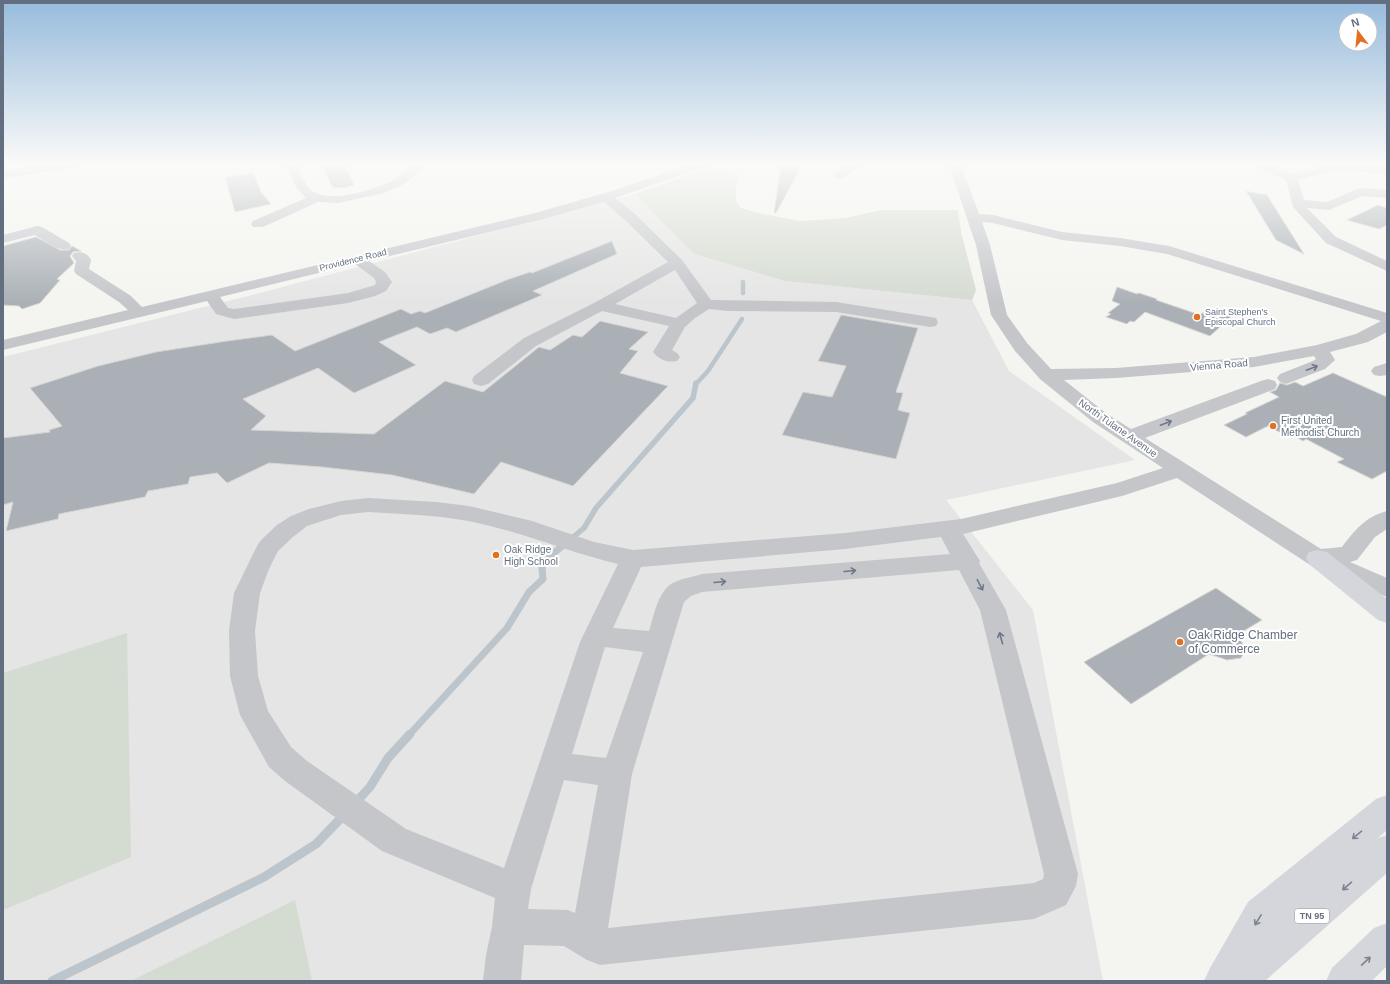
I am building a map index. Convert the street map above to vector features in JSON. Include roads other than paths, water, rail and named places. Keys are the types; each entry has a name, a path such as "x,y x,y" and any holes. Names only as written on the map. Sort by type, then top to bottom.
{"highway":[{"path":"1318,558 1387,613"},
{"path":"1223,981 1261,915 1387,810"},
{"name":"TN 95","path":"1237,981 1387,851"},
{"path":"1345,981 1387,941"}],"street":[{"path":"258,224 287,211"},
{"name":"Providence Road","path":"3,345 556,211"},
{"path":"623,211 677,262 706,304"},
{"name":"North Tulane Avenue","path":"972,211 983,245 1000,315 1022,347 1046,374 1100,418 1178,470 1229,500 1387,604"},
{"path":"1303,211 1331,240 1387,267"},
{"path":"974,218 993,219 1062,236 1120,242 1162,249 1387,318"},
{"path":"3,239 37,230 84,260 81,271 124,299 139,312"},
{"path":"212,295 222,311 234,314 348,298 369,293 381,288 384,282 380,275 357,259"},
{"path":"481,380 530,342 600,306 677,262"},
{"path":"671,357 662,352 678,323 691,312 706,304 728,306 836,307 930,322"},
{"path":"600,306 678,323"},
{"name":"Vienna Road","path":"1046,374 1124,372 1240,364 1320,350 1362,338 1387,325"},
{"path":"1286,378 1319,366 1326,360 1320,350"},
{"path":"1129,437 1268,385"},
{"path":"514,889 394,840 366,822 296,771 280,757 255,715 244,676 242,631 247,593 257,569 270,546 285,530 299,521 317,514 341,508 368,505 429,508 469,514 532,529 590,549 633,559 845,541 961,527 1122,489 1178,470"},
{"path":"1318,558 1348,554 1367,531 1387,519"},
{"path":"510,927 568,928 600,947 1034,901 1054,894 1060,885 1061,874 993,610 968,561 948,528"},
{"path":"1318,558 1387,588"},
{"path":"502,981 504,955 510,927 511,905 514,889 596,636 633,559"},
{"path":"588,940 616,774 674,598 682,589 702,584 968,561"},
{"path":"596,636 659,643"},
{"path":"554,766 616,774"}],"waterway":[{"path":"743,282 743,293"},
{"path":"696,384 708,371 742,319"},
{"path":"571,539 584,528 596,508 693,398 696,383"},
{"path":"409,735 507,628 529,592 543,579 542,567 550,556 572,538"},
{"path":"356,802 370,787 388,758 410,734"},
{"path":"52,981 264,877 316,844 344,815"}],"place":[{"name":"Saint Stephen's Episcopal Church","path":"1197,317"},
{"name":"First United Methodist Church","path":"1273,426"},
{"name":"Oak Ridge High School","path":"496,555"},
{"name":"Oak Ridge Chamber of Commerce","path":"1180,642"}]}
